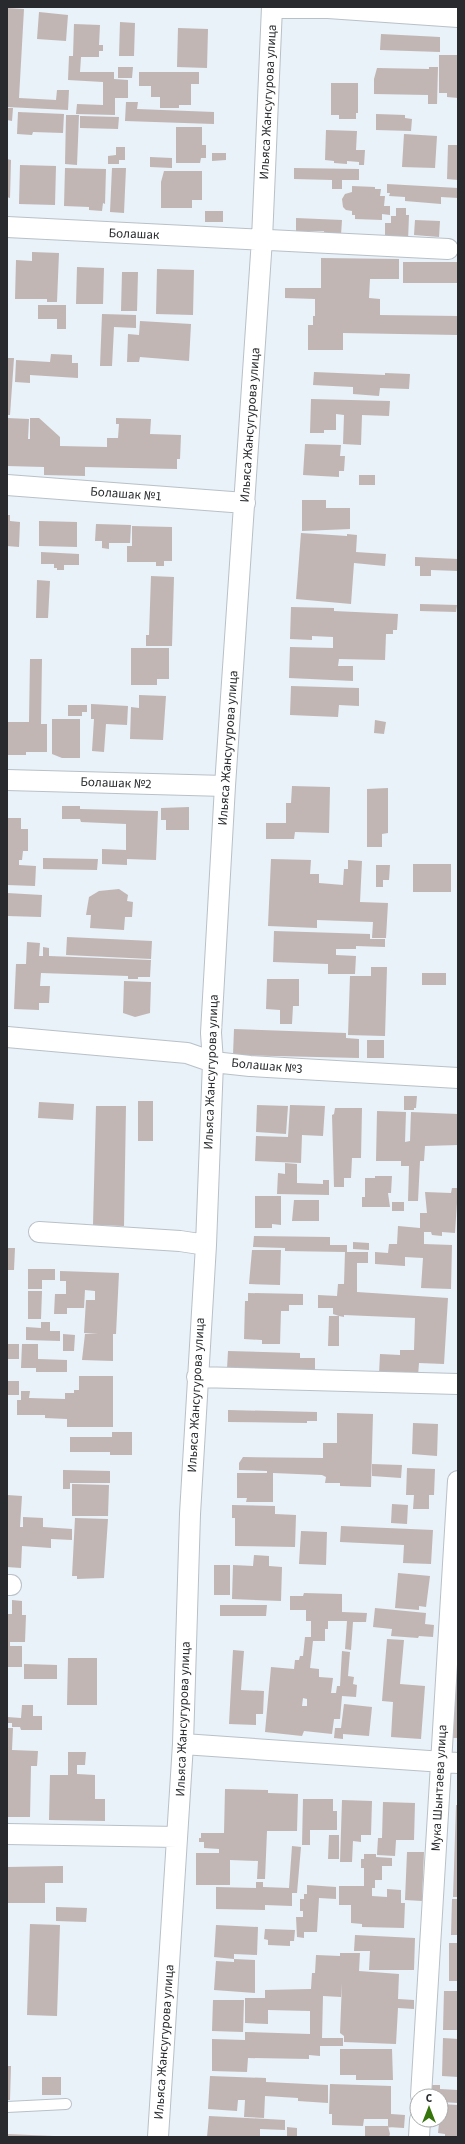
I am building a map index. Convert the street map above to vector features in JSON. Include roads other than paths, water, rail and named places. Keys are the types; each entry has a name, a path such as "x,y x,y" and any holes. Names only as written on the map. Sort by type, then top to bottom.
{"street":[{"path":"273,7 328,8 458,17"},
{"name":"Ильяса Жансугурова улица","path":"158,2137 183,1744 190,1514 206,1245 213,1062 211,1033 225,786 262,239 273,7"},
{"name":"Болашак","path":"7,227 114,234 262,239 448,249"},
{"name":"Болашак №1","path":"7,485 245,503"},
{"name":"Болашак №2","path":"7,780 225,786"},
{"name":"Болашак №3","path":"7,1037 187,1053 213,1062 343,1072 458,1078"},
{"path":"39,1232 173,1241 206,1245"},
{"path":"197,1377 458,1384"},
{"name":"Мука Шынтаева улица","path":"422,2088 450,1763 458,1481"},
{"path":"183,1744 450,1763"},
{"path":"7,1834 177,1837"}],"lane":[{"path":"7,2107 66,2104"}]}
